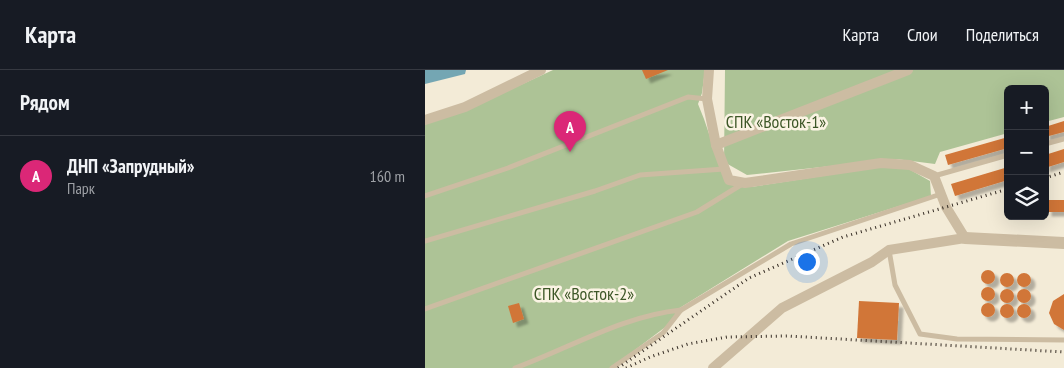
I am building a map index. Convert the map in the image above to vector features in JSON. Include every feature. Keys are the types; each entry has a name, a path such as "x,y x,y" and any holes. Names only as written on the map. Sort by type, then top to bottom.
{"street":[{"path":"425,120 465,107 541,70"},
{"path":"709,70 707,99 716,145 729,180 745,183 881,163 910,165 934,176 946,207 965,238"},
{"path":"716,145 908,70"},
{"path":"713,368 782,308 872,262 889,250 965,238 1064,243"}],"lane":[{"path":"425,196 508,168 688,97 707,99"},
{"path":"1049,143 1064,139"},
{"path":"934,176 1004,156"},
{"path":"425,241 595,191 640,175 724,169"},
{"path":"425,309 697,212 745,183"},
{"path":"612,368 663,333 681,310 791,244 941,194"},
{"path":"889,250 895,285 920,334 957,339 1064,340"},
{"path":"515,368 585,338 663,312 681,310"}],"green space":[{"name":"СПК «Восток-2»","path":"553,70 705,70 702,93 698,104 725,181 751,187 900,164 930,181 931,196 788,241 678,309 672,322 611,368 425,368 425,123 479,104"},
{"name":"СПК «Восток-1»","path":"725,70 1064,70 1064,117 1049,121 1049,85 1004,85 1004,134 940,152 935,164 896,159 747,175 724,162"}],"water":[{"path":"425,70 466,70 465,74 425,84"}],"building":[{"path":"642,70 668,70 646,79"},
{"path":"1064,121 1064,132 1049,136 1049,126"},
{"path":"1004,138 1004,149 948,165 945,155"},
{"path":"1064,149 1064,162 1049,167 1049,154"},
{"path":"1004,168 1004,181 955,196 951,184"},
{"path":"1049,200 1064,200 1064,212 1049,212"},
{"path":"988,270 993,272 995,277 993,282 988,284 983,282 981,277 983,272"},
{"path":"1007,273 1012,275 1014,280 1012,285 1007,287 1002,285 1000,280 1002,275"},
{"path":"1024,273 1029,275 1031,280 1029,285 1024,287 1019,285 1017,280 1019,275"},
{"path":"988,287 993,289 995,294 993,299 988,301 983,299 981,294 983,289"},
{"path":"1007,289 1012,291 1014,296 1012,301 1007,303 1002,301 1000,296 1002,291"},
{"path":"1024,289 1029,291 1031,296 1029,301 1024,303 1019,301 1017,296 1019,291"},
{"path":"1064,294 1064,330 1054,324 1049,313 1053,301"},
{"path":"859,301 899,303 897,340 857,338"},
{"path":"519,303 524,319 513,323 508,306"},
{"path":"988,303 993,305 995,310 993,315 988,317 983,315 981,310 983,305"},
{"path":"1007,304 1012,306 1014,311 1012,316 1007,318 1002,316 1000,311 1002,306"},
{"path":"1024,304 1029,306 1031,311 1029,316 1024,318 1019,316 1017,311 1019,306"}],"railway":[{"path":"1049,177 1064,172"},
{"path":"618,368 749,278 843,237 1004,190"},
{"path":"626,368 650,357 688,344 727,337 788,336 1064,352"}],"place":[{"name":"ДНП «Запрудный»","path":"570,152"}]}
